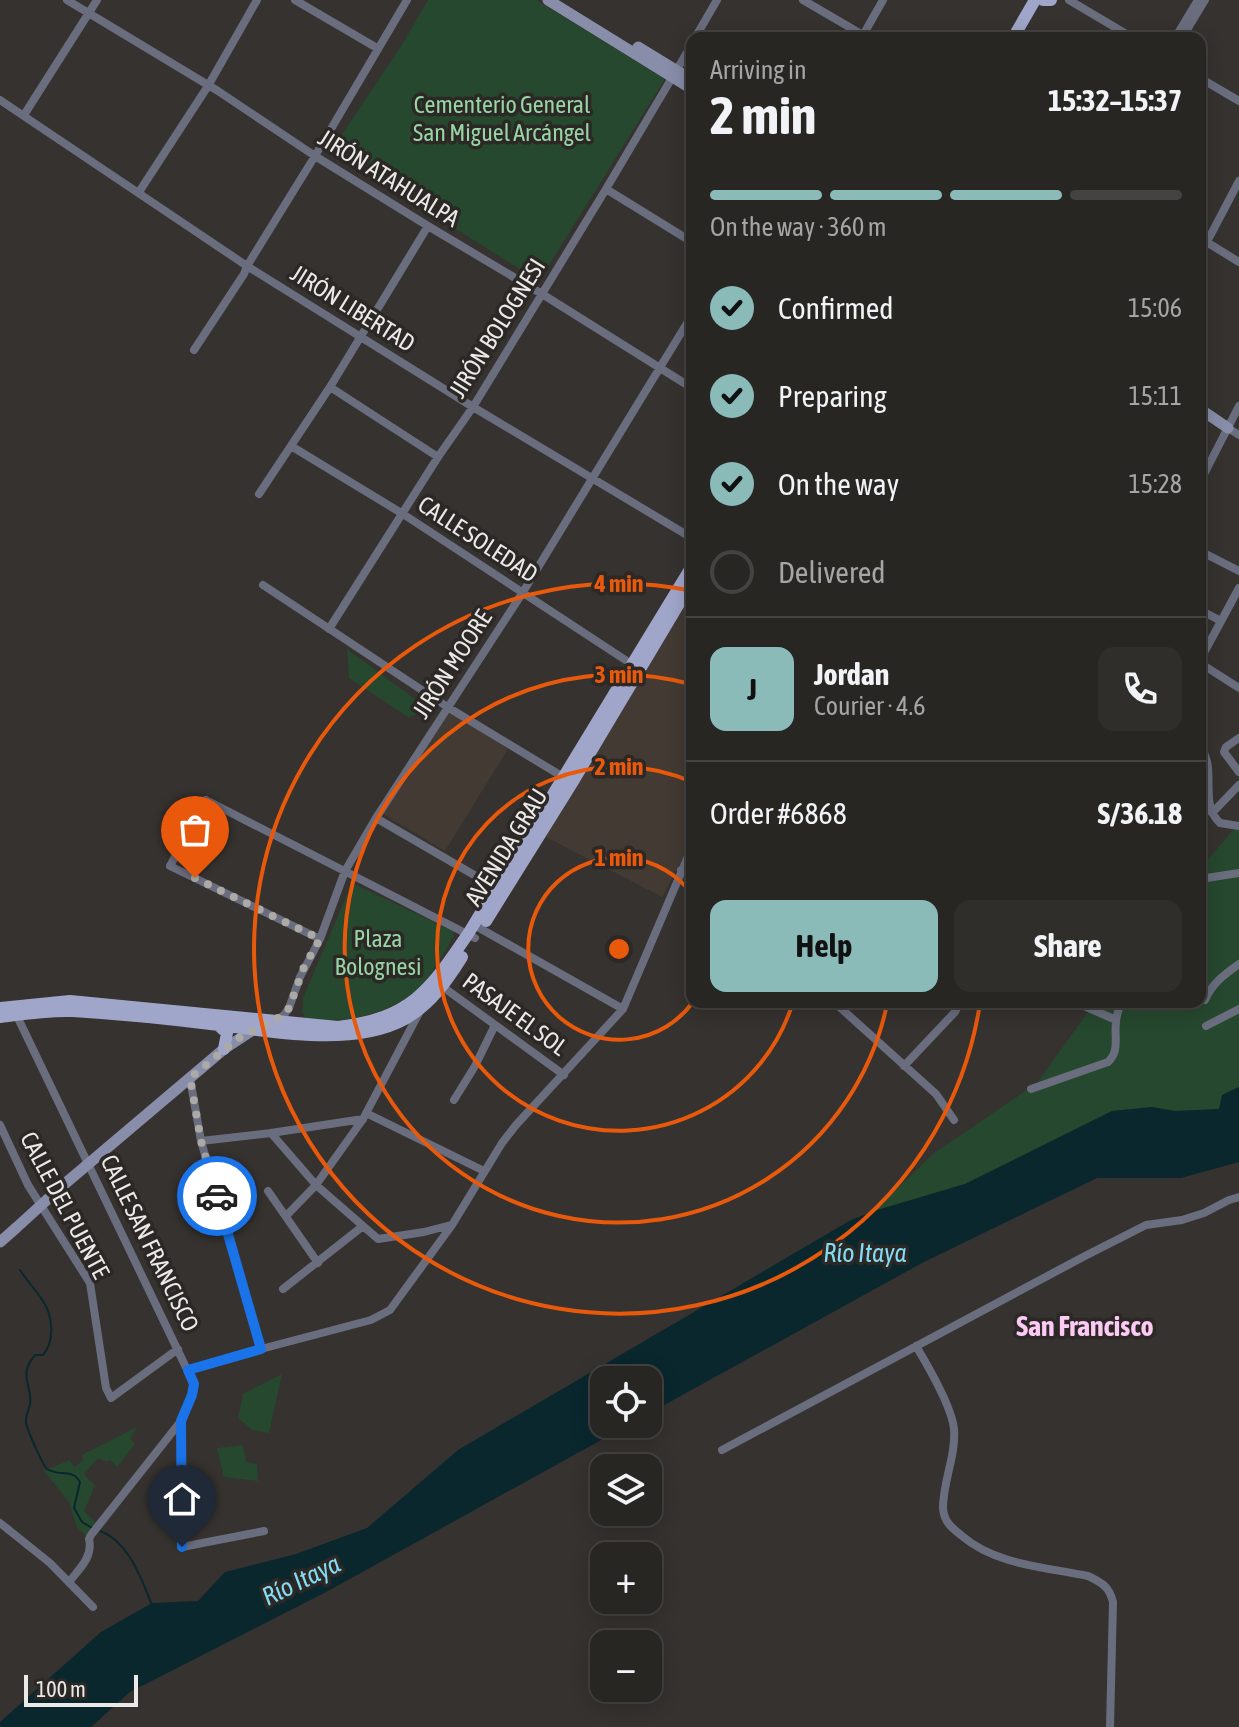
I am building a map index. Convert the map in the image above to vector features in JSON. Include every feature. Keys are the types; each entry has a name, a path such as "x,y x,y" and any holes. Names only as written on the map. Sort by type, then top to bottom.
{"main road":[{"path":"1016,32 1035,0"},
{"path":"1025,32 1044,0 1051,0"},
{"path":"557,2 686,84"},
{"path":"675,74 686,78"},
{"path":"1206,413 1228,428"},
{"name":"AVENIDA GRAU","path":"637,667 686,577"},
{"name":"AVENIDA GRAU","path":"10,1010 69,1011 253,1030 350,1035 405,1019 443,987 474,931 686,591"},
{"path":"0,1017 10,1010 70,1001 338,1027 361,1024 404,1008 423,994 474,931"},
{"path":"218,1025 227,1033 224,1049"},
{"path":"0,1242 224,1049 253,1030"}],"street":[{"name":"JIRÓN ATAHUALPA","path":"67,0 686,384"},
{"path":"24,115 97,0"},
{"path":"139,192 208,86 257,0"},
{"path":"295,0 377,48"},
{"path":"194,350 244,274 407,0"},
{"path":"698,32 717,0"},
{"path":"803,0 856,32"},
{"path":"867,32 883,0"},
{"path":"1069,0 1123,32"},
{"path":"1179,32 1198,0"},
{"path":"1186,32 1205,0"},
{"name":"JIRÓN BOLOGNESI","path":"329,629 473,407 686,55"},
{"path":"1206,82 1239,101"},
{"name":"JIRÓN LIBERTAD","path":"0,100 247,266 473,407 686,534"},
{"path":"1206,235 1239,181"},
{"path":"606,189 686,238"},
{"path":"259,494 330,387 428,226"},
{"path":"1206,242 1239,262"},
{"name":"JIRÓN MOORE","path":"274,1021 289,1008 304,967 320,939 345,871 376,818 523,592 686,325"},
{"path":"330,387 438,457"},
{"path":"1206,470 1239,406"},
{"path":"1228,428 1239,435"},
{"name":"CALLE SOLEDAD","path":"291,446 403,514 637,667"},
{"path":"1206,554 1239,571"},
{"path":"263,585 449,708 568,780"},
{"path":"1206,650 1239,588"},
{"path":"1206,613 1221,621"},
{"path":"1206,666 1239,688"},
{"path":"1239,738 1224,752 1239,772"},
{"path":"1206,754 1212,813 1220,823 1239,826"},
{"path":"1212,813 1239,785"},
{"path":"320,939 170,866 206,800 345,871 474,931 623,1009"},
{"path":"376,818 501,890"},
{"path":"188,1370 359,1323 382,1316 390,1310 452,1225 502,1143 623,1009 686,860"},
{"path":"681,870 686,873"},
{"path":"1206,878 1239,873"},
{"path":"1206,998 1223,975 1239,964"},
{"name":"PASAJE EL SOL","path":"443,987 564,1075"},
{"name":"AVENIDA GRAU","path":"286,1216 316,1185 364,1116 423,1006"},
{"path":"841,1008 936,1094 954,1120"},
{"path":"904,1066 957,1008"},
{"path":"1089,1008 1116,1020"},
{"path":"1031,1089 1108,1062 1116,1050 1119,1008"},
{"path":"1206,1026 1239,1009"},
{"name":"CALLE SAN FRANCISCO","path":"10,1010 89,1163 194,1384 181,1421 182,1547 264,1531"},
{"path":"253,1030 274,1021"},
{"path":"454,1100 495,1025"},
{"path":"190,1078 201,1141 261,1349"},
{"path":"201,1141 271,1133 364,1116 484,1171"},
{"name":"CALLE DEL PUENTE","path":"0,1125 28,1185 90,1283 106,1388 111,1398 178,1349"},
{"path":"271,1133 316,1185 378,1239 452,1225"},
{"path":"268,1191 318,1263"},
{"path":"722,1450 1146,1225 1182,1220 1239,1197"},
{"path":"283,1289 363,1226"},
{"path":"916,1346 933,1375 954,1425 952,1464 944,1496 946,1523 975,1548 999,1558 1088,1576 1110,1591 1113,1602 1110,1727"},
{"path":"69,1582 88,1558 91,1535 181,1421"},
{"path":"0,1523 43,1557 93,1607"}],"shaded area":[{"path":"686,605 686,852 662,897 544,836"},
{"path":"450,712 508,749 445,851 383,814"}],"green space":[{"name":"Cementerio General San Miguel Arcángel","path":"428,0 536,0 665,79 539,281 331,151"},
{"path":"347,649 430,710 408,717 349,678"},
{"path":"1239,823 1239,1087 1222,1095 1219,1109 1175,1111 1152,1107 1112,1111 965,1184 872,1212 933,1154 1037,1083 1091,1008 1206,1008 1206,862"},
{"name":"Plaza Bolognesi","path":"352,883 453,931 454,936 424,983 395,1005 351,1018 307,1020 302,1012 303,998"},
{"path":"282,1374 269,1433 252,1430 238,1418 243,1394"},
{"path":"137,1427 130,1439 135,1444 117,1467 110,1460 106,1462 98,1458 84,1474 95,1486 84,1511 97,1524 88,1538 77,1527 69,1502 44,1471 70,1460 74,1467 83,1461 82,1455"},
{"path":"243,1445 246,1462 257,1464 258,1481 224,1477 217,1448"}],"water":[{"name":"Río Itaya","path":"1239,1087 1239,1162 1181,1178 1097,1178 922,1263 662,1406 662,1366 602,1366 851,1220 965,1184 1112,1111 1152,1107 1175,1111 1219,1109 1222,1095"},
{"name":"Río Itaya","path":"590,1373 590,1438 605,1438 328,1591 130,1692 91,1727 0,1727 0,1722 101,1632 152,1603 198,1601 225,1572 296,1554 367,1528 458,1450"}],"waterway":[{"path":"20,1270 40,1297 51,1321 47,1349 43,1355 35,1355 27,1369 30,1406 26,1423 47,1469 73,1475 80,1482 74,1508 82,1522 94,1529"},
{"path":"100,1531 119,1543 126,1552 152,1605"}],"way so far":[{"path":"195,878 320,939 304,967 284,1015 239,1038 190,1078 201,1141 217,1196"}],"district":[{"name":"San Francisco","path":"1085,1326"}],"route":[{"path":"182,1547 181,1421 194,1384 188,1370 261,1349 217,1196"}]}
